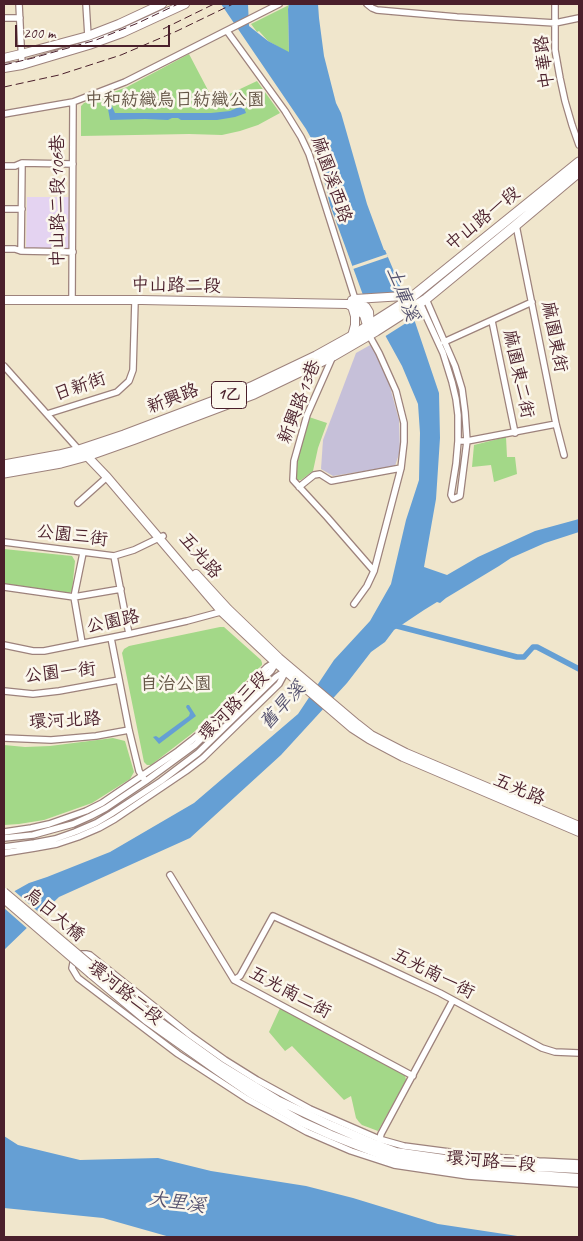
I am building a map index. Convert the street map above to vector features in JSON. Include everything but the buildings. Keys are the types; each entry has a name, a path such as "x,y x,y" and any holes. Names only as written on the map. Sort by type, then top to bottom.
{"main road":[{"name":"中山路一段","path":"409,301 579,162"},
{"name":"中山路一段","path":"409,301 423,301 579,172"},
{"name":"1乙","path":"371,328 409,301"},
{"name":"新興路","path":"4,473 62,463 124,435 251,387 371,328"},
{"name":"新興路","path":"4,465 59,455 86,453 135,439 254,394 333,356 371,328"}],"street":[{"path":"19,4 22,65"},
{"path":"86,4 88,36"},
{"path":"4,58 88,36 162,4"},
{"path":"4,68 22,65 75,50 122,33 185,4"},
{"path":"4,114 73,102 125,82 279,4"},
{"path":"366,4 377,10 555,23 579,18"},
{"path":"405,12 409,4"},
{"name":"中華路","path":"555,4 556,50 560,78 564,101 579,145"},
{"path":"4,18 20,18"},
{"name":"麻園溪西路","path":"229,29 285,111 309,154 351,303"},
{"name":"中山路二段106巷","path":"72,300 73,102"},
{"path":"21,252 22,164"},
{"path":"4,166 73,164"},
{"path":"4,209 22,209"},
{"name":"麻園東街","path":"516,225 564,455"},
{"path":"4,249 15,249 21,252 73,252"},
{"name":"中山路二段","path":"4,300 360,303 369,312 371,328"},
{"name":"日新街","path":"47,414 116,392 129,381 133,370 135,300"},
{"path":"352,336 355,316 351,303 409,301"},
{"path":"423,301 442,342 456,366 462,388 467,442 460,496 453,499 451,495 456,464 458,415 442,342"},
{"name":"麻園東二街","path":"442,342 532,302"},
{"name":"麻園東二街","path":"492,321 515,433"},
{"path":"354,604 367,586 374,571 402,468 404,442 404,423 396,391 379,353 371,328"},
{"name":"新興路13巷","path":"299,486 293,480 294,461 307,415 333,356"},
{"name":"五光路","path":"4,366 47,414 86,453 225,611 277,660 344,717 383,742 579,826"},
{"path":"458,441 467,442 556,424"},
{"name":"五光路","path":"86,453 161,537"},
{"path":"374,571 299,486 314,475 320,474 331,481 402,468"},
{"path":"78,503 107,477"},
{"name":"公園三街","path":"4,542 114,556 134,550 161,537"},
{"path":"82,643 74,598 83,553"},
{"path":"114,556 129,634"},
{"path":"4,587 74,598 121,589"},
{"name":"公園路","path":"4,645 44,651 111,638 225,611"},
{"path":"111,638 128,730 138,767 152,790"},
{"name":"環河路三段","path":"4,838 33,834 73,824 106,808 206,728 267,667 277,660"},
{"name":"環河路三段","path":"4,847 55,839 76,832 96,823 186,771 203,758 281,682 288,669"},
{"name":"公園一街","path":"4,691 33,694 119,680"},
{"name":"五光路","path":"344,717 352,728 386,749 579,832"},
{"name":"環河北路","path":"4,738 51,740 96,736 128,730"},
{"name":"環河路三段","path":"4,832 49,824 86,811 144,778"},
{"name":"環河路三段","path":"4,853 57,844 78,837 115,819 152,790"},
{"name":"五光南二街","path":"170,875 234,980 413,1076"},
{"name":"烏日大橋","path":"4,892 124,998"},
{"name":"烏日大橋","path":"4,899 124,998 252,1090"},
{"name":"五光南一街","path":"234,980 240,976 273,916 453,1000 546,1049 555,1052 579,1053"},
{"name":"環河路二段","path":"579,1163 480,1156 404,1146 377,1149 351,1151 307,1132 247,1099 178,1054 78,978 72,968 75,958 80,954 86,954 96,959 190,1035 225,1060 377,1149 394,1165 468,1176 579,1184"},
{"path":"377,1149 453,1000"},
{"name":"環河路二段","path":"252,1090 277,1100 404,1161 466,1170 579,1178"},
{"name":"環河路二段","path":"377,1149 479,1164 579,1169"}],"shaded area":[{"path":"27,197 70,197 70,248 26,248"},
{"path":"372,344 389,383 399,420 400,451 395,466 333,476 321,469 323,440 356,353"}],"green space":[{"path":"289,5 289,53 268,41 251,24"},
{"name":"中和紡織烏日紡織公園","path":"189,54 211,96 221,98 257,81 280,113 258,125 222,135 81,136 81,106 84,103 127,87"},
{"path":"309,417 327,423 318,448 313,471 301,480 298,480 295,479 295,465"},
{"path":"506,437 507,457 515,457 517,474 494,482 491,465 472,467 474,445"},
{"path":"4,549 72,556 75,561 72,591 68,594 4,584"},
{"name":"自治公園","path":"224,627 261,660 262,665 194,732 151,765 147,765 144,762 122,653 124,649 129,646"},
{"path":"113,738 125,741 134,772 130,779 92,803 44,820 4,825 4,745 25,747 50,746"},
{"path":"280,1008 405,1075 406,1080 378,1131 359,1122 356,1118 351,1096 344,1100 292,1046 285,1051 269,1032"}],"water":[{"name":"土庫溪","path":"221,4 248,4 249,26 268,41 289,52 289,4 318,4 324,56 336,103 341,113 367,204 384,250 414,319 439,393 440,438 436,499 424,567 447,575 478,557 535,531 579,519 579,532 545,543 511,558 394,630 385,642 371,652 347,683 281,755 190,838 59,897 4,950 4,897 29,883 110,852 194,803 298,714 334,660 370,621 391,584 406,520 419,480 420,433 418,404 402,366 363,295 330,205 316,147 306,129"},
{"path":"253,101 254,103 244,108 246,113 217,120 181,120 172,118 168,120 110,120 108,109 105,107 111,104 115,113 211,113 230,111"},
{"path":"189,705 196,716 159,744 153,737 159,738 189,716 190,713 186,707"},
{"name":"大里溪","path":"4,1136 18,1145 80,1160 158,1158 211,1171 306,1186 438,1224 524,1237 170,1237 103,1218 4,1208"}],"pier":[{"path":"387,254 388,257 353,269 352,266"},
{"path":"405,293 414,318 384,337 376,325 362,294"},
{"path":"12,889 43,916 29,930 4,908 4,894"}],"waterway":[{"path":"393,625 517,657 524,657 533,647 537,647 579,669"}],"railway":[{"path":"4,65 96,40 178,4"},
{"path":"163,29 214,4"},
{"path":"4,87 59,75 121,55 233,4"}],"water label":[{"name":"舊旱溪","path":"283,706"}]}
